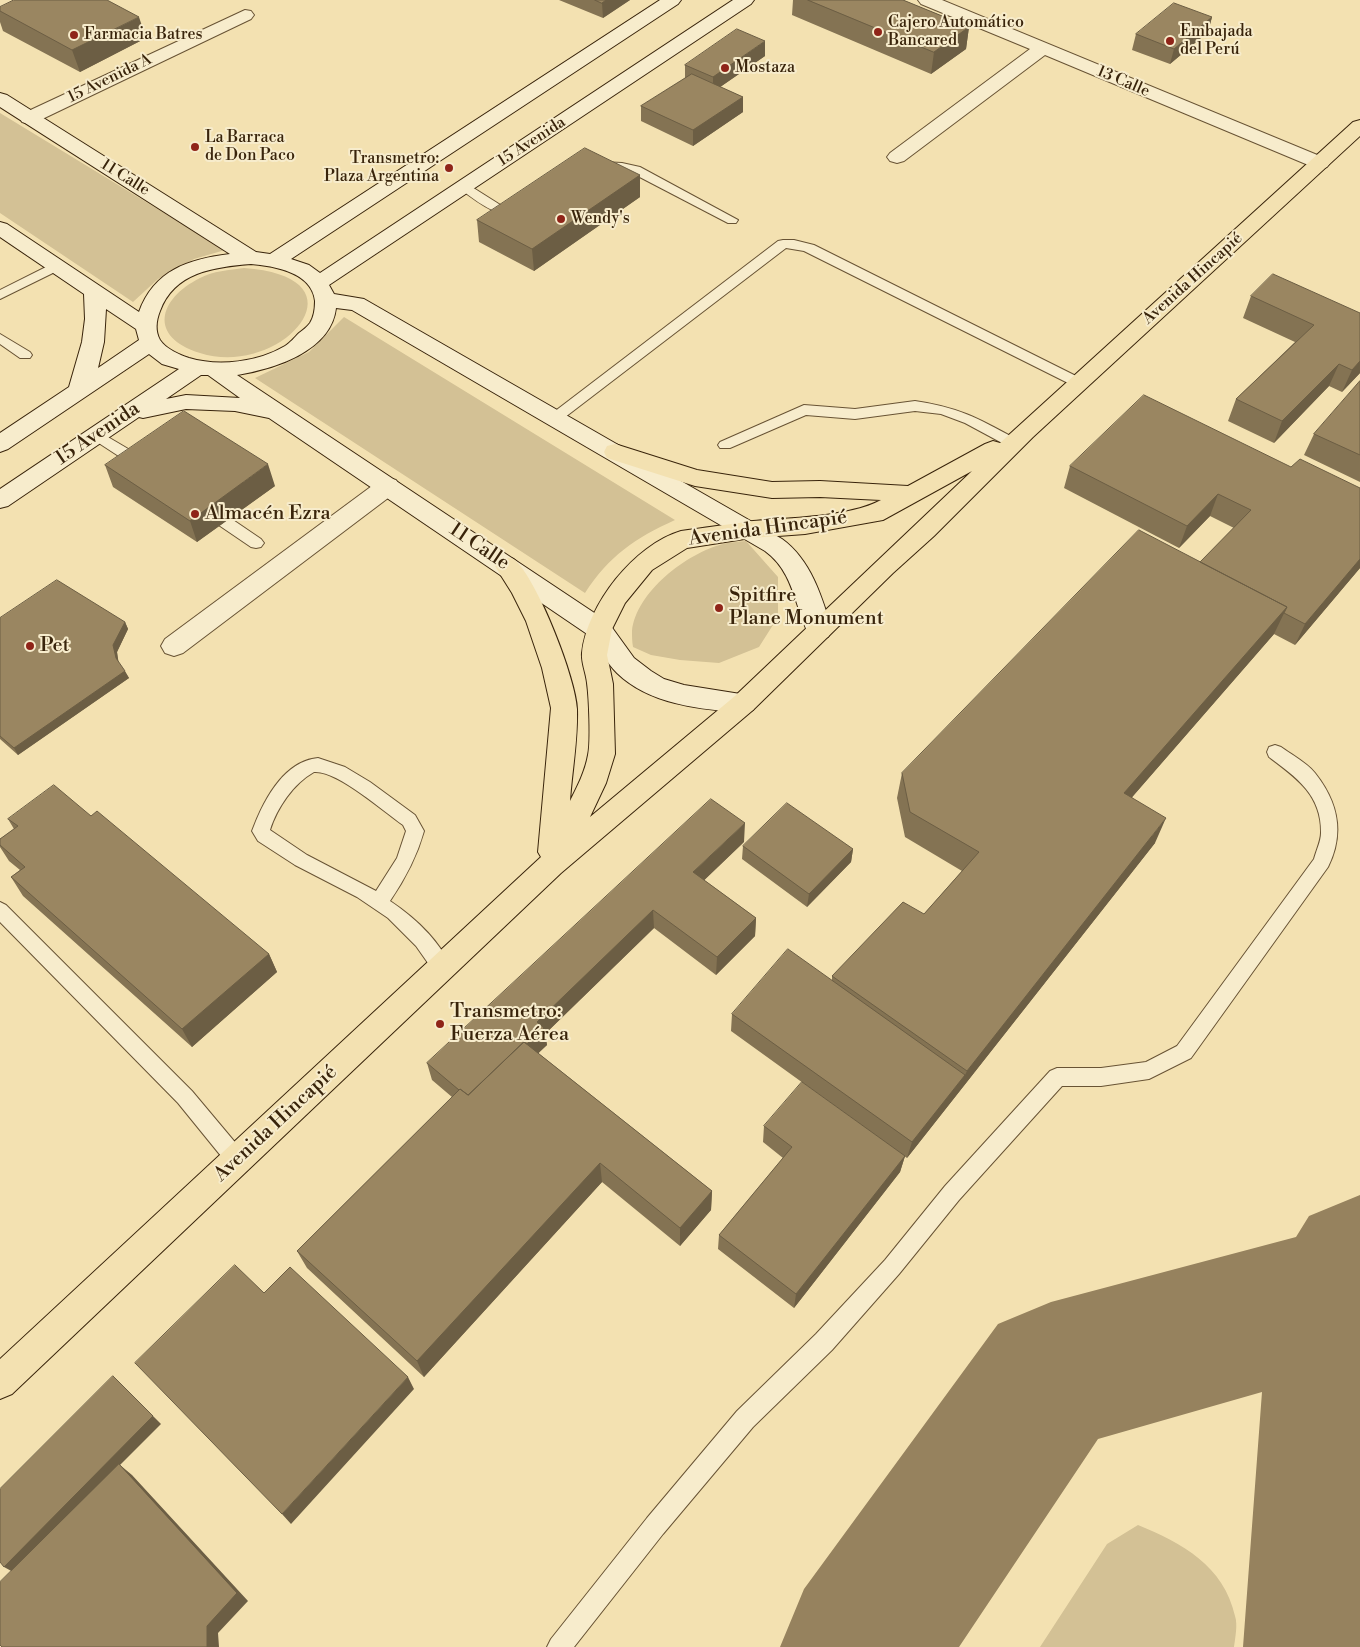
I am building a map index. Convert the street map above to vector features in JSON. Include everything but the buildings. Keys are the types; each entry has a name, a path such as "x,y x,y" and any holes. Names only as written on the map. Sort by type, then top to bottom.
{"main road":[{"name":"Avenida Hincapié","path":"0,1382 551,866 744,703 926,530 1017,436 1079,383 1360,126"},
{"name":"Avenida Hincapié","path":"551,866 593,783 602,754 600,684 594,655 599,629 616,597 643,564 681,540 751,530 805,526 875,514 916,494 1017,436"},
{"path":"615,452 695,478 772,490 820,489 916,494"},
{"path":"508,566 523,590 538,621 555,668 564,708 551,866"}],"street":[{"path":"274,260 672,0"},
{"name":"15 Avenida","path":"322,292 464,186 745,0"},
{"name":"13 Calle","path":"927,0 1320,163"},
{"name":"15 Avenida A","path":"29,118 244,15"},
{"path":"897,157 1042,48"},
{"name":"11 Calle","path":"0,99 251,258"},
{"path":"0,228 94,292 147,334 168,359 206,370 250,368 282,358 308,341 323,321 322,292"},
{"path":"147,334 147,308 158,292 176,278 199,267 225,260 251,258 274,260 300,268 322,292 358,304 751,530 784,552 794,566 806,590 819,630"},
{"path":"79,391 93,351 97,320 94,292"},
{"path":"0,444 79,391 147,334"},
{"name":"15 Avenida","path":"0,500 125,416 206,370"},
{"name":"11 Calle","path":"206,370 280,414 599,629 628,668 650,683 682,696 744,703"},
{"path":"125,416 186,402 235,404 280,414"},
{"path":"174,646 388,486"}],"lane":[{"path":"592,168 608,166 636,170 732,220"},
{"path":"464,186 502,210 527,199"},
{"path":"555,418 783,244 794,244 809,248 1079,383"},
{"path":"0,295 56,266"},
{"path":"0,338 24,355"},
{"path":"725,445 804,410 855,414 915,406 943,410 1017,436"},
{"path":"96,435 152,471"},
{"path":"192,499 256,543"},
{"path":"559,1647 654,1526 745,1419 824,1342 892,1267 952,1193 1057,1076 1101,1077 1149,1070 1184,1052 1322,862 1330,834 1326,806 1308,777 1275,752"},
{"path":"379,902 399,872 412,845 415,832 409,820 340,772 318,765 306,768 285,786 264,820 261,831 264,836 301,860 379,902 394,913 423,940 442,967"},
{"path":"0,910 185,1097 237,1160"}],"shaded area":[{"path":"0,113 225,250 194,259 158,279 133,302 0,213"},
{"path":"244,268 282,275 303,289 308,306 300,324 283,340 259,352 230,357 200,353 183,346 172,337 166,328 165,317 168,307 175,296 200,278 221,271"},
{"path":"344,317 675,520 647,534 624,549 613,558 585,593 255,378 309,352"},
{"path":"746,541 778,577 778,617 759,647 719,663 680,660 651,655 633,647 632,631 636,616 643,602 666,576 679,565 709,549 726,543"},
{"path":"1138,1525 1185,1549 1199,1558 1211,1570 1229,1598 1235,1616 1234,1647 1040,1647 1107,1544"}],"taxiway":[{"path":"1342,1297 1360,1266"},
{"path":"862,1647 1051,1377 1342,1297"},
{"path":"1325,1647 1342,1297"}],"place":[{"name":"Cajero Automático Bancared","path":"878,32"},
{"name":"Farmacia Batres","path":"74,35"},
{"name":"Embajada del Perú","path":"1170,41"},
{"name":"Mostaza","path":"725,68"},
{"name":"La Barraca de Don Paco","path":"195,147"},
{"name":"Transmetro: Plaza Argentina","path":"449,168"},
{"name":"Wendy's","path":"561,219"},
{"name":"Almacén Ezra","path":"195,514"},
{"name":"Spitfire Plane Monument","path":"719,608"},
{"name":"Pet","path":"30,646"},
{"name":"Transmetro: Fuerza Aérea","path":"440,1024"}]}
